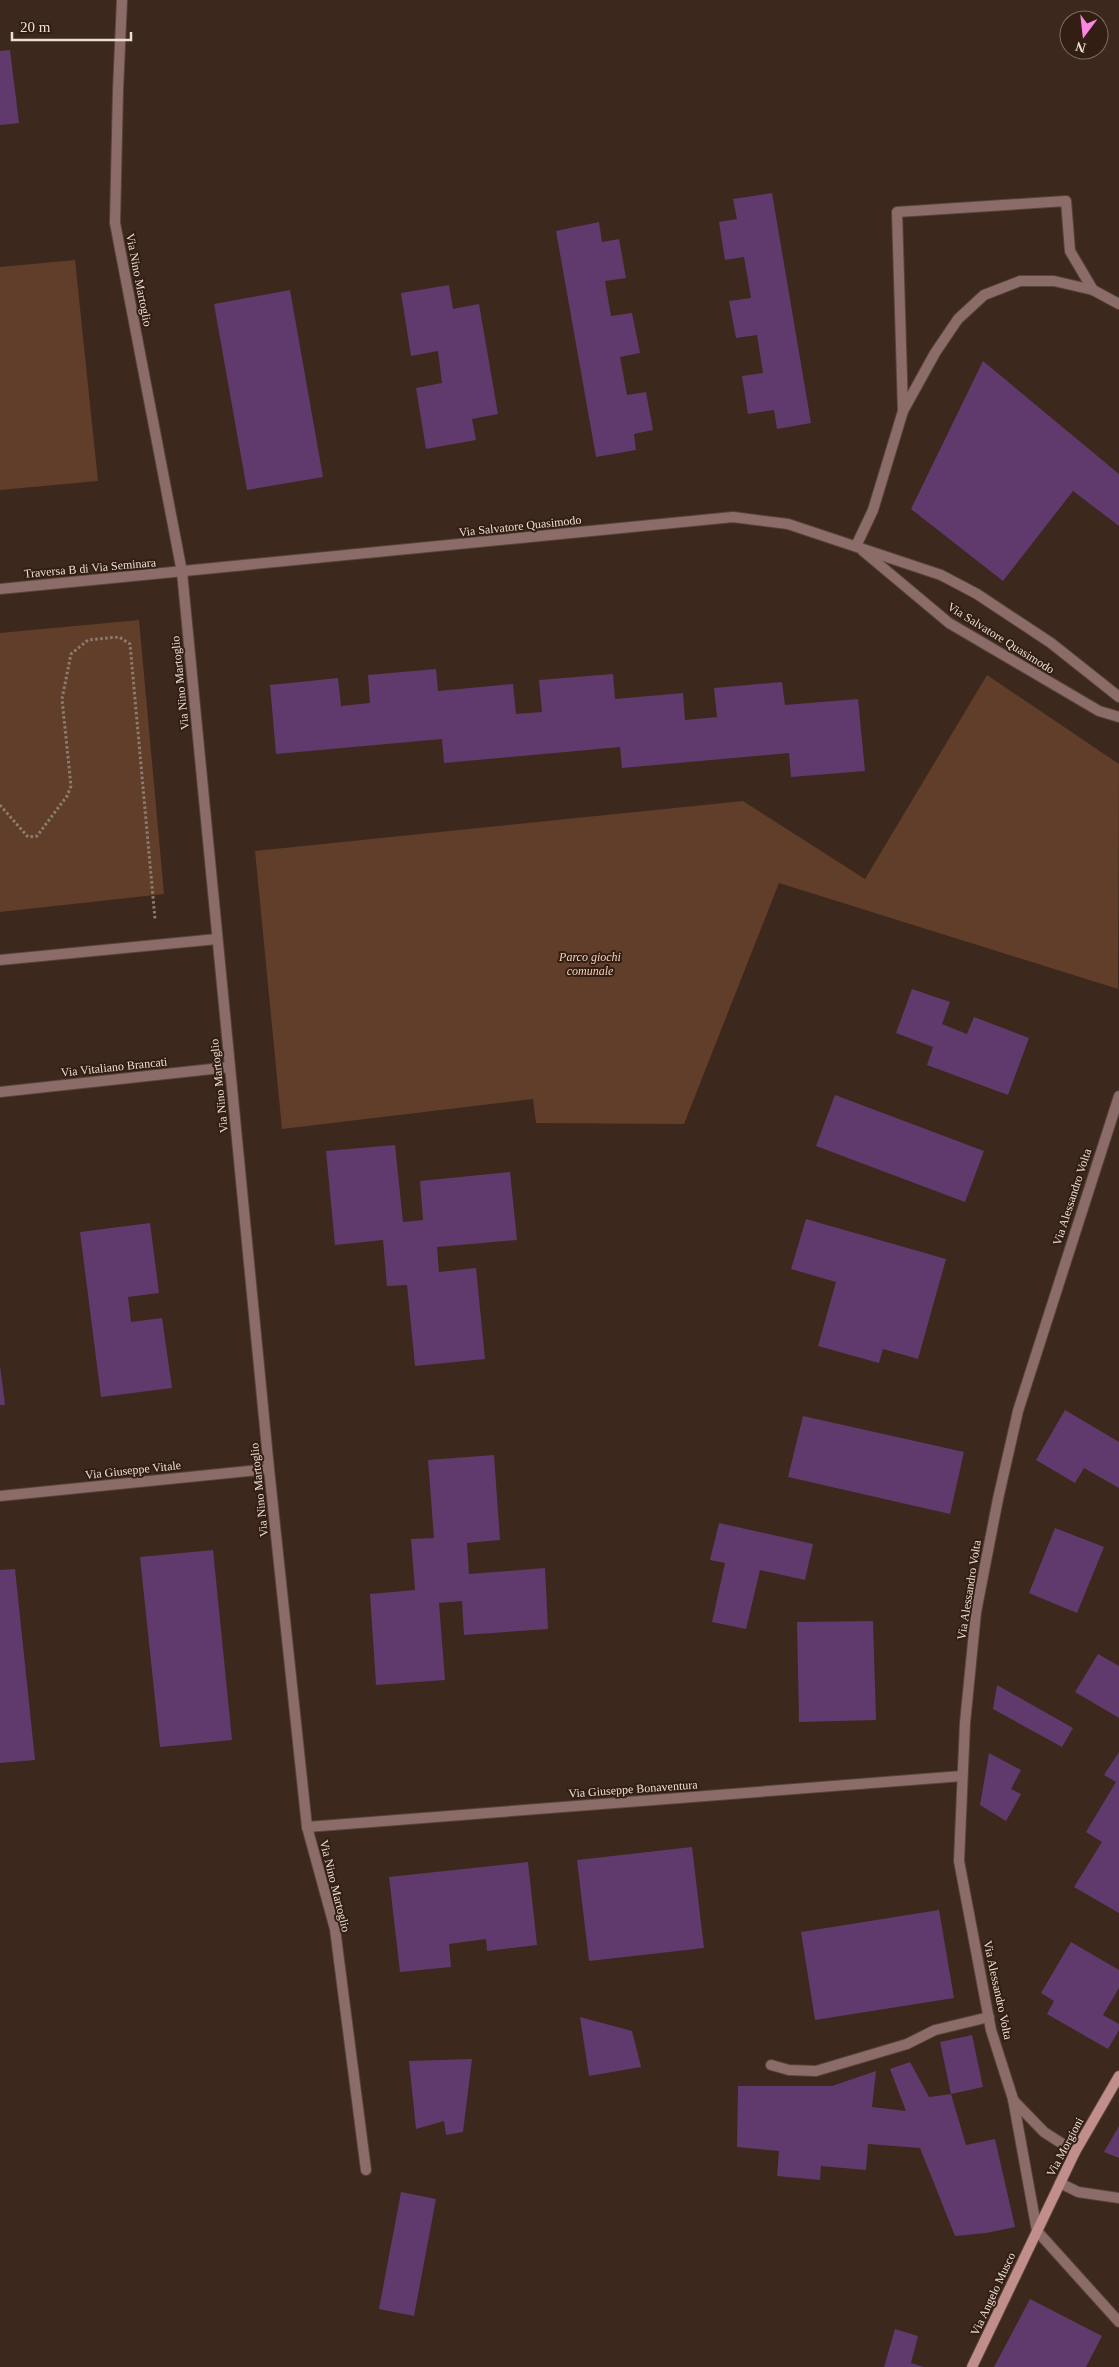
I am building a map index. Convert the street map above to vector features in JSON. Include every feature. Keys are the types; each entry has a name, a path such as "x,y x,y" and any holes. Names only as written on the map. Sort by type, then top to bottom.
{"main road":[{"name":"Via Morgioni","path":"1037,2231 1075,2152 1119,2076"},
{"name":"Via Angelo Musco","path":"972,2367 1037,2231"}],"street":[{"name":"Via Nino Martoglio","path":"122,0 118,90 116,224 182,572 269,1469 307,1827 335,1929 366,2170"},
{"path":"903,411 897,212 1066,200 1070,251 1093,290"},
{"path":"856,546 872,510 903,411 935,353 958,319 984,295 1020,281 1054,281 1093,290 1119,304"},
{"name":"Via Salvatore Quasimodo","path":"182,572 733,517 788,524 941,575 977,594 1051,643 1119,697"},
{"name":"Via Salvatore Quasimodo","path":"856,546 949,623 1099,711 1119,717"},
{"name":"Traversa B di Via Seminara","path":"0,589 182,572"},
{"path":"0,960 217,938"},
{"name":"Via Vitaliano Brancati","path":"0,1092 230,1067"},
{"name":"Via Alessandro Volta","path":"1037,2231 1012,2099 989,2017 959,1861 962,1776 976,1612 1018,1411 1119,1096"},
{"name":"Via Giuseppe Vitale","path":"0,1496 269,1469"},
{"name":"Via Giuseppe Bonaventura","path":"307,1827 962,1776"},
{"path":"771,2065 789,2070 816,2071 906,2044 935,2030 989,2017"},
{"path":"1012,2099 1044,2132 1075,2152"},
{"path":"1060,2184 1078,2192 1119,2198"},
{"path":"1037,2231 1119,2322"}],"path":[{"path":"0,805 28,837 37,836 71,786 62,699 71,654 88,640 120,637 130,644 158,944"}],"green space":[{"path":"75,260 98,481 0,490 0,267"},
{"path":"139,620 164,894 0,912 0,633"},
{"name":"Parco giochi comunale","path":"987,675 1119,764 1118,989 779,883 684,1124 536,1123 533,1099 282,1129 255,851 743,801 865,879"}],"building":[{"path":"10,50 19,123 0,125 0,51"},
{"path":"772,193 811,423 777,429 774,410 748,414 742,376 763,373 757,335 736,338 729,301 751,298 744,257 725,260 719,222 737,219 733,199"},
{"path":"599,222 602,242 619,239 626,278 605,281 611,316 632,313 640,353 620,357 627,395 646,392 653,430 634,434 636,450 596,457 556,231"},
{"path":"449,285 453,309 479,304 498,414 472,419 476,440 426,449 416,388 442,383 438,351 411,356 401,293"},
{"path":"290,290 323,477 247,490 214,304"},
{"path":"983,361 1119,474 1119,526 1073,491 1003,581 911,509"},
{"path":"436,669 438,691 513,684 516,714 542,712 539,680 613,674 615,699 683,693 685,720 717,717 714,688 782,682 785,705 858,699 865,771 791,777 789,753 622,768 620,747 444,763 442,739 276,754 270,685 338,678 341,706 370,703 368,675"},
{"path":"912,989 950,1002 942,1024 967,1034 974,1017 1029,1038 1008,1095 927,1065 933,1047 896,1033"},
{"path":"835,1095 984,1151 965,1202 816,1146"},
{"path":"395,1145 403,1222 423,1220 420,1181 510,1172 517,1240 437,1247 439,1272 476,1268 485,1359 415,1366 407,1285 387,1286 383,1240 335,1245 326,1151"},
{"path":"806,1219 946,1259 918,1359 883,1349 879,1363 818,1346 836,1282 791,1269"},
{"path":"150,1223 159,1293 128,1297 131,1322 162,1318 172,1388 101,1397 80,1232"},
{"path":"0,1366 5,1405 0,1405"},
{"path":"1065,1410 1119,1442 1119,1488 1084,1468 1075,1483 1036,1460"},
{"path":"803,1416 964,1452 950,1514 788,1477"},
{"path":"494,1455 500,1540 467,1543 469,1574 545,1568 548,1629 464,1635 462,1601 439,1603 445,1680 376,1685 370,1594 415,1590 411,1539 434,1538 428,1460"},
{"path":"719,1523 813,1544 805,1580 760,1570 746,1629 712,1622 725,1563 710,1560"},
{"path":"1055,1528 1104,1547 1077,1613 1029,1593"},
{"path":"213,1550 232,1740 160,1747 140,1557"},
{"path":"15,1569 35,1760 0,1763 0,1570"},
{"path":"873,1621 876,1720 799,1722 797,1622"},
{"path":"1098,1654 1119,1666 1119,1718 1075,1692"},
{"path":"997,1685 1073,1728 1062,1747 993,1709"},
{"path":"1119,1752 1119,1913 1074,1887 1102,1842 1086,1832 1116,1782 1104,1775"},
{"path":"989,1753 1021,1770 1011,1789 1021,1794 1006,1821 980,1805"},
{"path":"692,1847 704,1948 589,1961 577,1860"},
{"path":"528,1862 537,1945 487,1951 486,1939 449,1944 451,1967 400,1972 389,1877"},
{"path":"939,1910 954,1998 815,2020 801,1932"},
{"path":"1071,1942 1119,1970 1119,1988 1103,2015 1119,2024 1119,2030 1108,2049 1047,2014 1054,2001 1041,1993"},
{"path":"580,2017 632,2031 641,2067 589,2076"},
{"path":"972,2035 983,2087 951,2094 940,2042"},
{"path":"472,2059 463,2132 446,2135 444,2121 416,2129 409,2061"},
{"path":"910,2062 929,2097 951,2094 966,2145 995,2139 1015,2227 986,2233 955,2236 920,2148 868,2144 866,2170 821,2166 820,2180 777,2176 779,2151 737,2147 738,2086 832,2086 876,2071 872,2107 906,2111 890,2069"},
{"path":"1119,2126 1119,2158 1104,2152"},
{"path":"401,2192 436,2199 414,2316 379,2309"},
{"path":"1030,2299 1102,2336 1086,2367 994,2367"},
{"path":"895,2329 918,2336 911,2363 924,2367 884,2367"}]}
